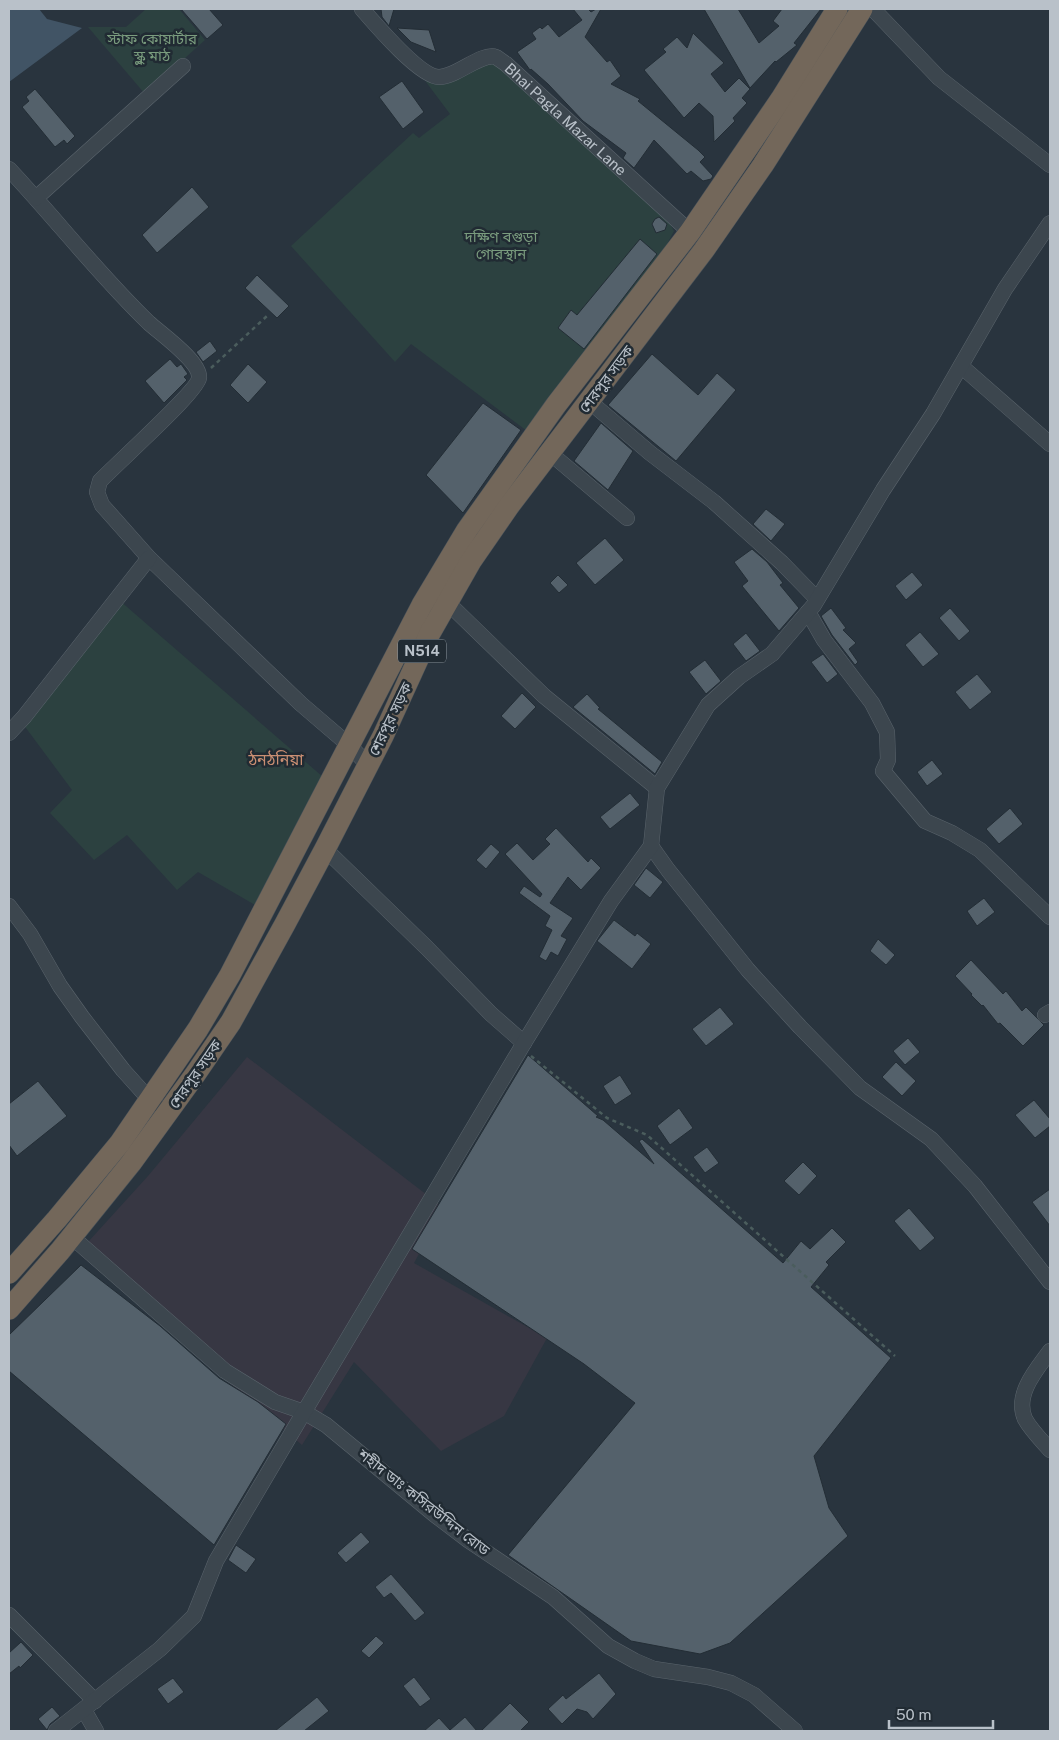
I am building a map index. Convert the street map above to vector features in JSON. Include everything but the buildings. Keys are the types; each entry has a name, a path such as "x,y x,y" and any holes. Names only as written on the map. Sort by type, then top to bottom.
{"highway":[{"name":"শেরপুর সড়ক","path":"9,1273 101,1167 198,1029 230,975 422,605 467,530 556,405 690,232 781,99 837,9"},
{"name":"শেরপুর সড়ক","path":"9,1309 72,1237 132,1162 231,1022 325,849 447,602 471,561 509,506 704,250 762,165 862,9"}],"street":[{"name":"Bhai Pagla Mazar Lane","path":"362,9 395,46 428,74 438,77 450,74 484,58 495,57 506,64 690,232"},
{"path":"873,9 939,78 1050,165"},
{"path":"36,198 183,66"},
{"path":"9,169 111,283 199,371 199,379 186,398 100,481 97,492 102,505 148,558 301,704 350,746 368,765"},
{"path":"56,1731 160,1649 194,1616 216,1561 304,1412 522,1045 612,901 651,846 657,788 708,705 739,677 772,654 812,605 883,490 933,414 1005,289 1050,224"},
{"path":"961,366 1050,444"},
{"path":"589,401 650,453 714,502 782,562 812,605 824,640 872,703 887,732 888,760 882,771 925,821 952,833 980,850 1050,917"},
{"path":"550,453 626,518"},
{"path":"9,733 24,717 148,558"},
{"path":"447,602 544,696 657,788"},
{"path":"651,846 668,870 761,984 860,1088 931,1139 975,1186 1050,1282"},
{"path":"325,849 427,948 522,1045"},
{"path":"9,906 30,934 71,1002 123,1070 149,1099 168,1113"},
{"name":"শহীদ ডাঃ কসিরউদ্দিন রোড","path":"72,1237 225,1371 275,1402 304,1412 326,1425 435,1515 553,1597 608,1646 654,1669 708,1677 731,1683 754,1695 794,1731"},
{"path":"1050,1351 1029,1379 1023,1402 1025,1418 1050,1450"},
{"path":"9,1615 90,1705 96,1731"}],"path":[{"path":"199,379 267,316"},
{"path":"522,1045 606,1118 648,1135 895,1356"}],"shaded area":[{"path":"247,1057 444,1208 414,1263 547,1338 504,1416 441,1451 354,1362 302,1445 78,1253 148,1176"}],"green space":[{"name":"স্টাফ কোয়ার্টার স্কুল মাঠ","path":"146,9 179,9 205,40 145,94 88,27 126,27"},
{"name":"দক্ষিণ বগুড়া গোরস্থান","path":"494,61 665,215 674,231 666,246 527,431 411,344 395,362 291,246 413,133 419,138 450,114 426,82 429,77"},
{"path":"119,600 323,777 257,906 198,872 177,890 127,835 94,860 50,813 72,790 23,724"}],"water":[{"path":"9,9 39,9 47,19 82,28 9,82"}],"district":[{"name":"ঠনঠনিয়া","path":"276,759"}]}
